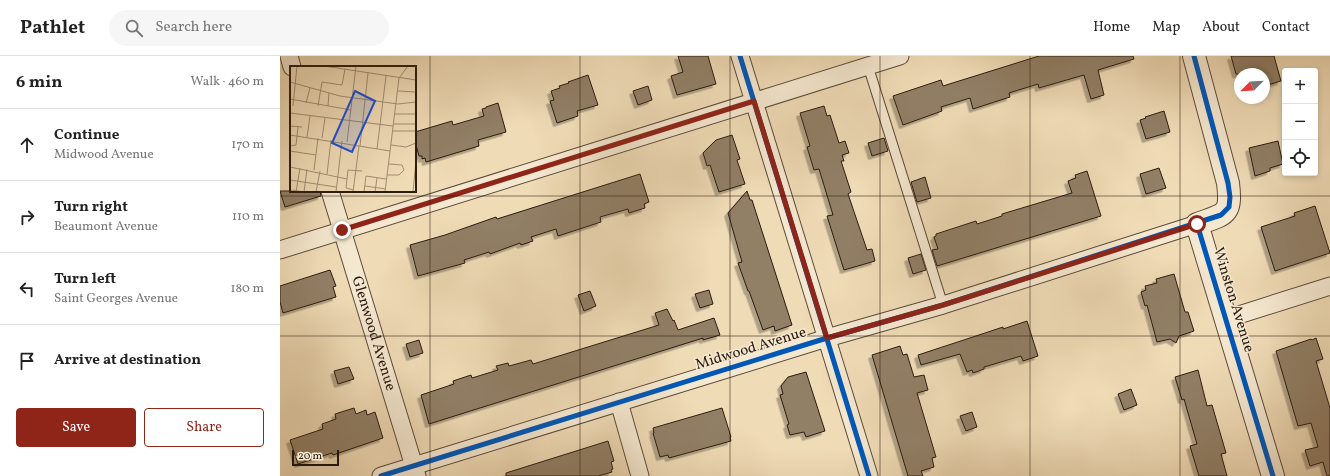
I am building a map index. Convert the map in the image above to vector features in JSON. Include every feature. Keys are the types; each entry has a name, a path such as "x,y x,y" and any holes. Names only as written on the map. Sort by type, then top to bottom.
{"street":[{"path":"289,56 292,66"},
{"path":"740,56 869,476"},
{"path":"280,250 900,56"},
{"path":"1194,56 1228,183 1230,197 1229,208 1221,215 1197,224"},
{"name":"Glenwood Avenue","path":"330,192 415,471"},
{"name":"Midwood Avenue","path":"381,476 415,471 619,402 827,338 943,305 1197,224"},
{"name":"Winston Avenue","path":"1197,224 1273,476"},
{"path":"1226,319 1330,286"},
{"path":"619,402 640,476"}],"lane":[{"path":"868,66 943,305"}],"building":[{"path":"678,56 708,56 716,84 677,95 671,76 683,72"},
{"path":"1039,56 1133,56 1134,59 1098,70 1104,95 1091,99 1084,75 1039,88 1038,84 1009,93 1010,97 973,109 970,98 941,107 942,111 903,125 893,96 941,80 943,86"},
{"path":"1231,56 1274,56 1281,81 1270,84 1270,68 1234,68"},
{"path":"588,75 598,105 577,111 578,116 557,123 550,101 554,100 551,91 560,88 559,86 569,83 568,82"},
{"path":"648,86 652,100 638,105 633,91"},
{"path":"498,103 506,132 478,140 479,146 426,162 425,158 422,159 422,156 419,156 416,145 416,132 452,121 453,125 484,116 482,109"},
{"path":"824,106 827,116 830,115 839,143 845,141 849,153 842,155 844,161 841,161 851,192 848,194 867,250 872,249 875,261 844,270 827,216 833,215 819,169 814,170 807,147 810,146 800,113"},
{"path":"1164,111 1170,132 1146,139 1140,120"},
{"path":"732,135 740,159 737,160 745,184 719,192 710,165 707,166 703,153 716,140"},
{"path":"884,138 888,151 872,156 868,143"},
{"path":"1278,141 1282,164 1270,168 1270,171 1255,176 1249,148"},
{"path":"1159,168 1166,188 1146,194 1140,174"},
{"path":"1087,171 1101,216 937,266 932,250 938,249 934,237 936,234 976,221 977,224 1002,216 1002,214 1072,193 1068,181 1076,178 1075,175"},
{"path":"640,174 649,202 644,204 645,208 629,213 628,209 600,217 601,222 558,236 556,229 531,237 533,241 521,245 520,243 490,254 489,252 464,260 465,263 418,276 410,245 445,235 496,217 497,219"},
{"path":"925,177 931,198 917,202 911,182"},
{"path":"280,191 320,192 321,196 285,207"},
{"path":"747,191 750,200 752,200 792,325 775,331 774,326 763,330 738,263 742,262 728,213"},
{"path":"1315,206 1330,253 1275,271 1261,227 1295,216 1294,213"},
{"path":"921,254 926,270 913,274 908,258"},
{"path":"330,270 336,286 333,287 336,297 283,313 280,302 280,286"},
{"path":"1174,274 1185,312 1188,312 1194,331 1179,336 1176,343 1170,339 1157,342 1147,305 1145,306 1141,292 1146,290 1145,286 1157,283 1156,279"},
{"path":"709,290 713,304 700,308 695,294"},
{"path":"590,291 596,306 584,311 578,295"},
{"path":"667,309 678,330 714,318 720,335 703,340 703,338 429,424 421,395 454,384 453,381 471,375 472,378 498,370 496,366 508,363 509,366 531,360 533,364 659,325 655,313"},
{"path":"1027,321 1038,356 1023,361 1021,356 984,367 984,369 973,373 972,370 967,372 960,354 921,365 918,355 1003,327 1003,329"},
{"path":"1316,338 1323,359 1316,361 1330,408 1330,475 1327,476 1323,462 1310,466 1305,450 1318,447 1311,423 1298,426 1276,351"},
{"path":"419,340 423,353 410,357 406,344"},
{"path":"900,346 903,355 907,354 914,377 924,375 928,390 917,393 936,457 932,458 934,467 921,471 923,476 908,476 872,355"},
{"path":"349,367 354,379 338,384 334,371"},
{"path":"1198,370 1207,406 1212,405 1226,453 1221,454 1227,476 1199,476 1190,446 1197,444 1184,399 1182,400 1175,377"},
{"path":"806,372 825,431 806,437 804,432 790,435 787,425 789,424 780,395 783,394 781,386 788,377"},
{"path":"1131,389 1137,405 1124,410 1118,394"},
{"path":"354,408 356,414 366,410 367,415 375,412 383,438 333,455 332,453 298,464 290,440 323,429 322,424 336,419 335,414"},
{"path":"722,408 731,441 669,458 668,455 660,457 653,428"},
{"path":"972,412 977,427 966,431 960,416"},
{"path":"608,441 614,461 611,462 613,469 611,470 612,472 598,476 506,476 506,473"}],"cycle path":[{"path":"740,56 869,476"},
{"path":"381,476 827,338 943,305 1221,215 1229,207 1230,197 1228,183 1194,56"},
{"path":"1197,224 1273,476"}],"route":[{"path":"342,230 754,101 827,338 943,305 1197,224"}]}
